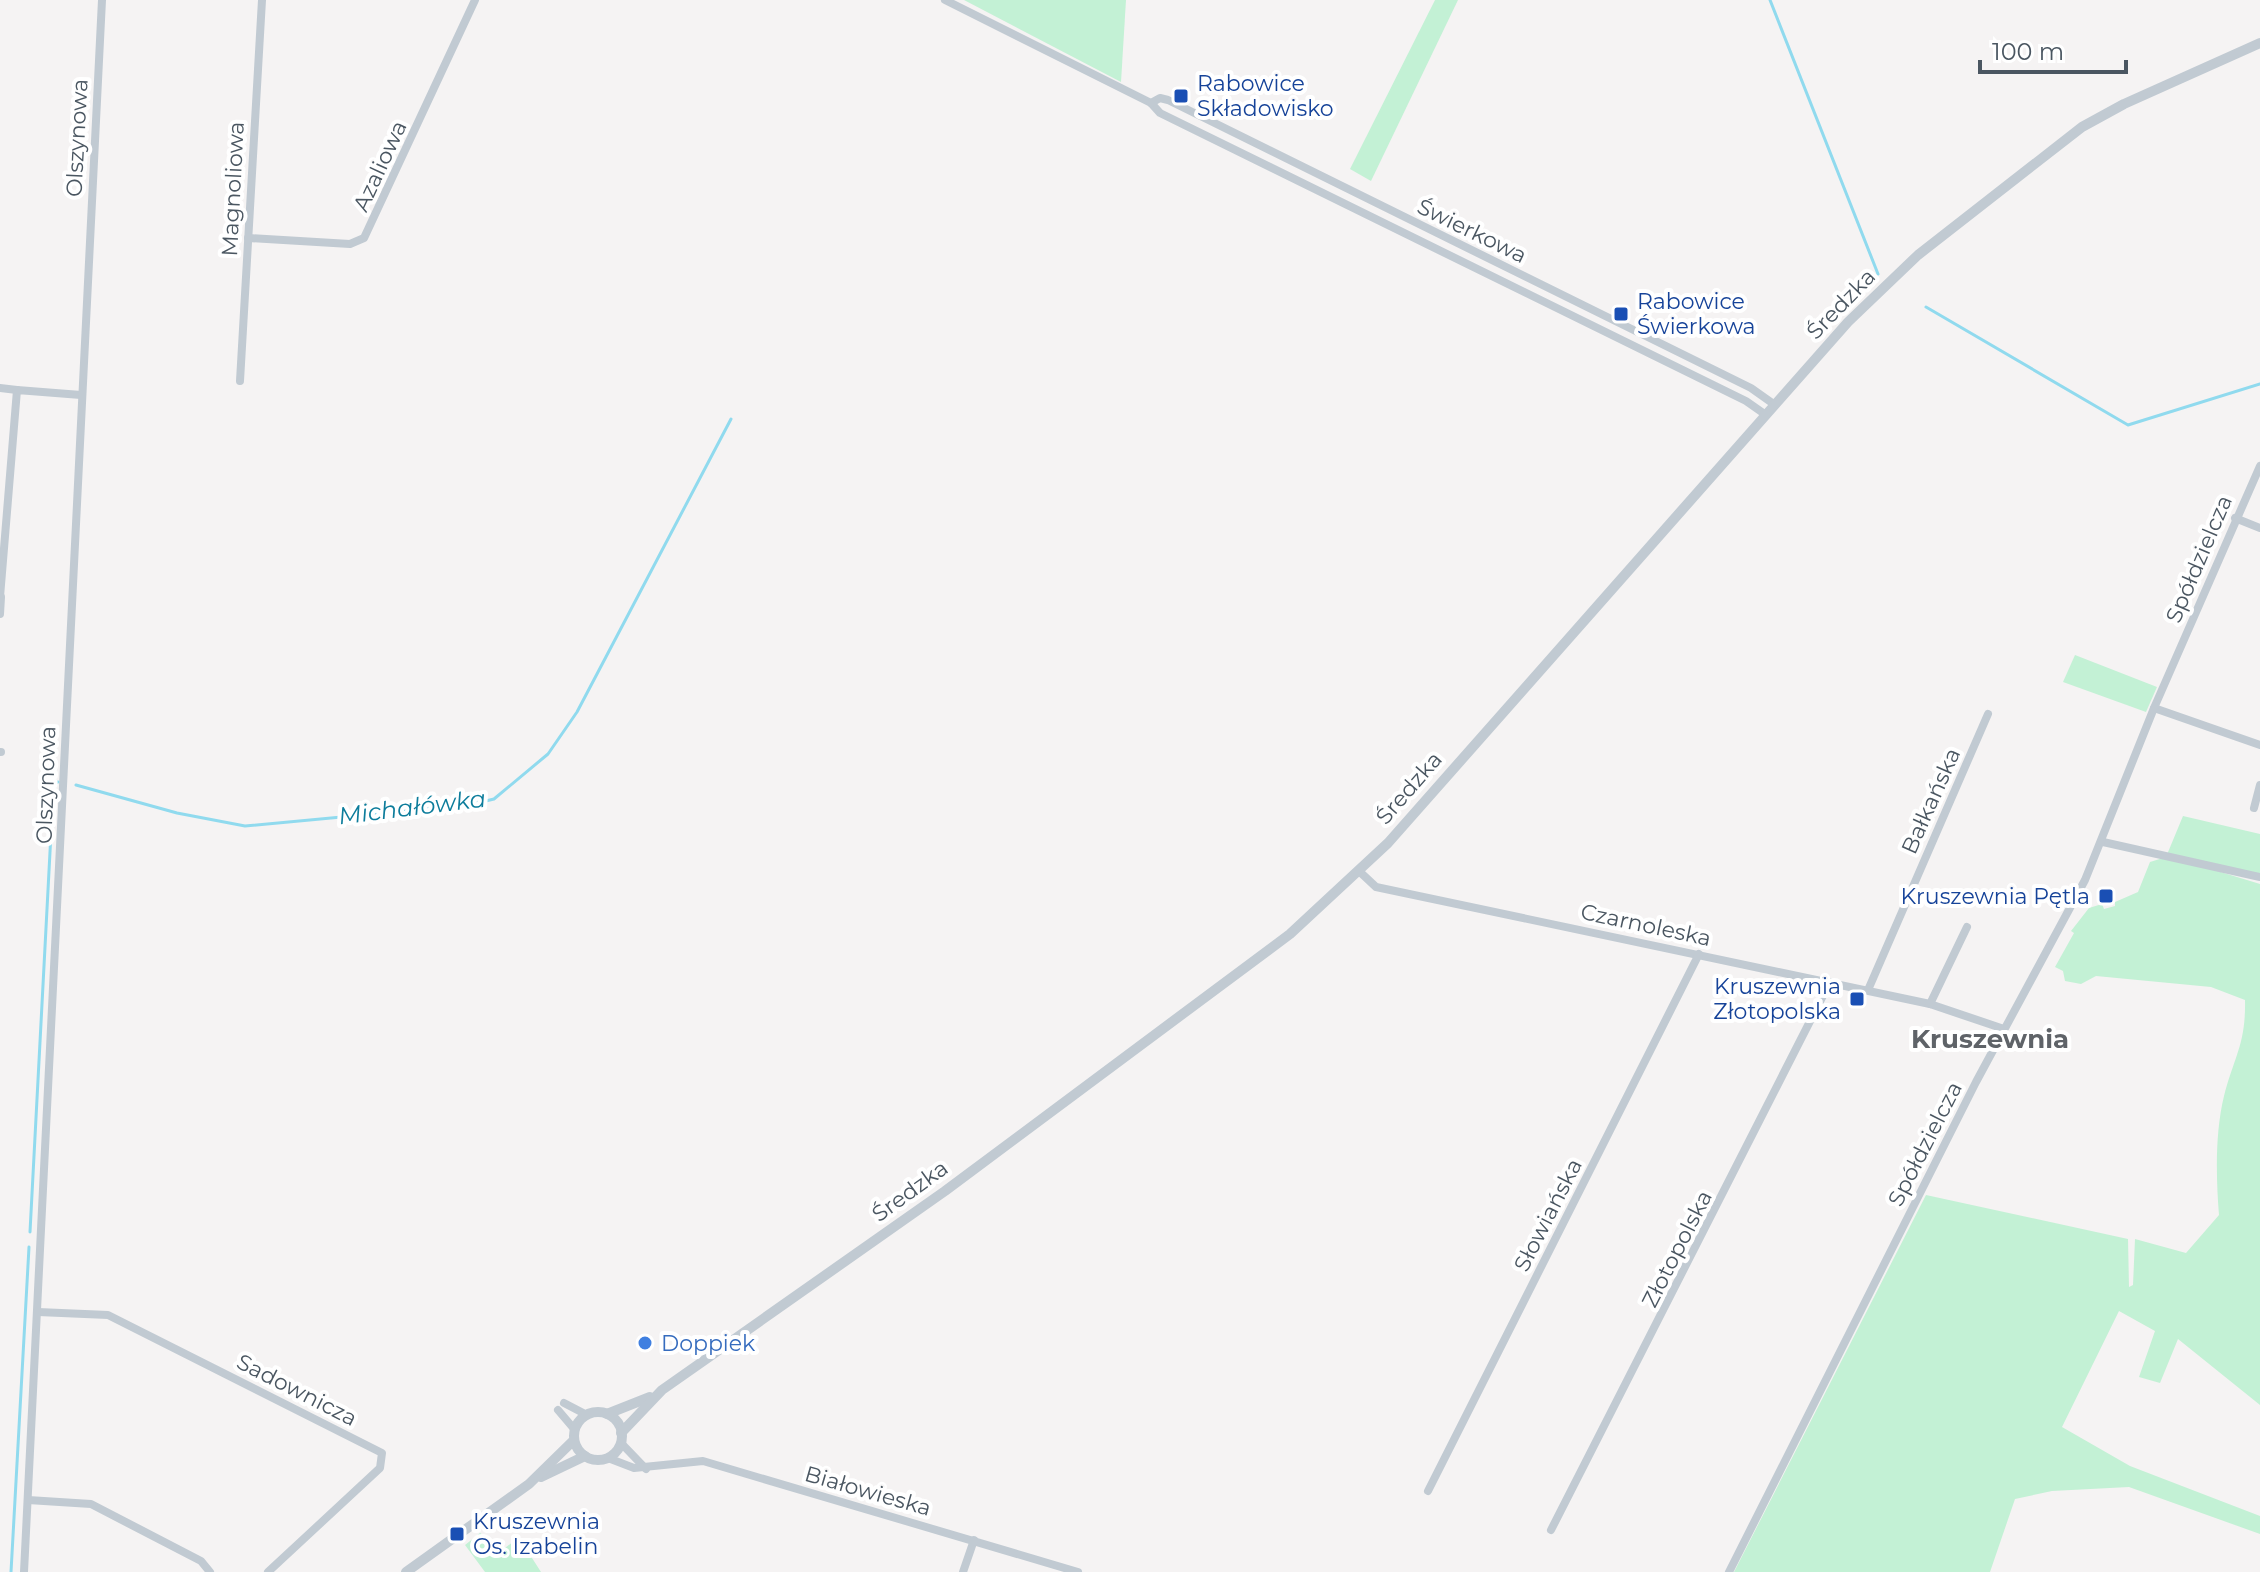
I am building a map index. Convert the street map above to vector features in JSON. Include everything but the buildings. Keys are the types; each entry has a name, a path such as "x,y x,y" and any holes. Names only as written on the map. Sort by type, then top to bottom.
{"street":[{"name":"Olszynowa","path":"24,1572 102,0"},
{"name":"Magnoliowa","path":"240,381 262,0"},
{"name":"Azaliowa","path":"248,238 350,244 364,238 475,0"},
{"name":"Świerkowa","path":"945,0 1151,103 1160,113 1746,401 1766,415"},
{"name":"Średzka","path":"607,1414 662,1390 968,1174 1290,934 1360,872 1848,322 1918,255 2100,116 2260,43"},
{"name":"Świerkowa","path":"1151,103 1160,98 1168,100 1751,388 1775,405"},
{"path":"0,388 81,395"},
{"path":"0,614 3,529 17,390"},
{"path":"0,460 12,461"},
{"name":"Spółdzielcza","path":"1729,1572 2004,1029 2103,842 2154,708 2260,466"},
{"path":"2235,518 2260,528"},
{"path":"2154,708 2260,745"},
{"name":"Bałkańska","path":"1868,990 1988,714"},
{"path":"2254,808 2260,785"},
{"path":"2103,842 2260,877"},
{"name":"Czarnoleska","path":"1360,872 1376,887 1930,1004 2004,1029"},
{"path":"1930,1004 1967,927"},
{"name":"Słowiańska","path":"1428,1491 1699,954"},
{"name":"Złotopolska","path":"1551,1530 1830,982"},
{"name":"Sadownicza","path":"38,1312 108,1315 382,1453 380,1468 268,1572"},
{"name":"Średzka","path":"621,1438 662,1390"},
{"path":"585,1456 561,1406 587,1415 607,1414 617,1422 621,1438 646,1469"},
{"path":"406,1572 421,1568 529,1484 575,1435 587,1415"},
{"path":"529,1484 585,1456 597,1460 608,1458 621,1438"},
{"name":"Białowieska","path":"608,1458 646,1469 703,1461 1078,1572"},
{"path":"28,1500 91,1504 201,1561 210,1572"},
{"path":"963,1572 974,1540"}],"green space":[{"path":"964,0 1126,0 1121,82"},
{"path":"1435,0 1458,0 1371,181 1350,169"},
{"path":"2075,655 2157,687 2146,712 2063,682"},
{"path":"2183,816 2260,834 2260,876 2201,866 2260,884 2260,1405 2178,1339 2160,1383 2139,1377 2155,1331 2119,1311 2062,1427 2130,1466 2260,1516 2260,1534 2129,1487 2052,1491 2015,1499 1990,1572 1734,1572 1926,1195 2128,1239 2129,1287 2133,1285 2135,1239 2186,1253 2219,1215 2219,1125 2241,1039 2245,1000 2211,987 2096,976 2081,984 2065,981 2063,971 2055,967 2074,933 2071,931 2089,908 2102,904 2104,909 2115,906 2115,902 2138,892 2150,862 2166,857"},
{"path":"480,1533 505,1548 514,1541 523,1544 541,1572 485,1572 465,1545"}],"waterway":[{"path":"1770,0 1878,274"},
{"path":"1926,307 2128,425 2260,384"},
{"name":"Michałówka","path":"76,785 177,813 245,826 469,805 494,799 548,754 577,712 731,419"},
{"name":"Michałówka","path":"30,1232 53,795 54,784 58,782"},
{"name":"Michałówka","path":"11,1572 29,1247"}],"place":[{"name":"Rabowice Składowisko","path":"1181,96"},
{"name":"Rabowice Świerkowa","path":"1621,314"},
{"name":"Kruszewnia Pętla","path":"2106,896"},
{"name":"Kruszewnia Złotopolska","path":"1857,999"},
{"name":"Doppiek","path":"645,1343"},
{"name":"Kruszewnia Os. Izabelin","path":"457,1534"}],"district":[{"name":"Kruszewnia","path":"1990,1039"}]}
